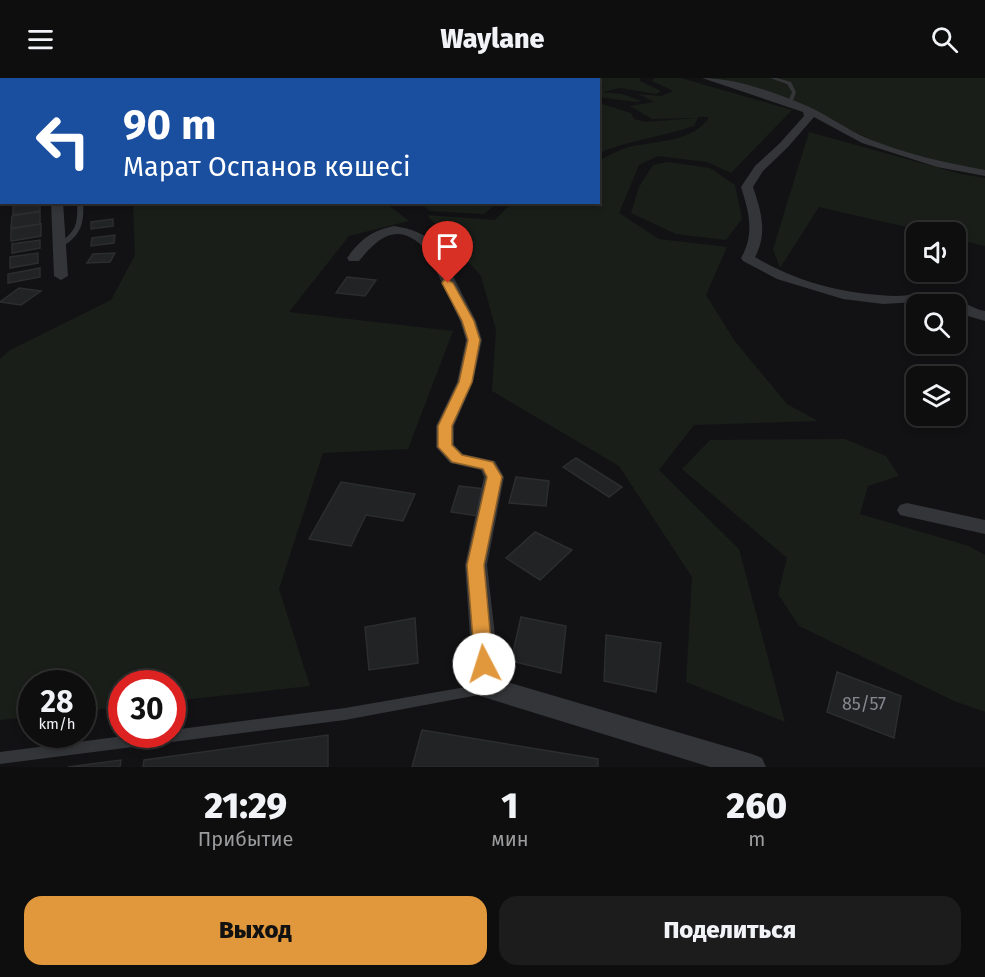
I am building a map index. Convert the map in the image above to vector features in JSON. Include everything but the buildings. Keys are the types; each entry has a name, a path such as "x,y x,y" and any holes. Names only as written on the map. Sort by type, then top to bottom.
{"street":[{"path":"706,78 790,102 866,141 941,165 985,173"},
{"path":"808,111 809,117 800,124 780,149 753,173 747,187 756,214 758,232 754,250 748,258 780,276 818,288 869,298 903,300 941,297 974,315 985,316"},
{"path":"57,204 61,276"},
{"path":"354,258 367,243 380,233 393,230 408,232 424,240 433,250 468,321 474,340 465,382 445,426 445,447 457,459 488,465 495,477 476,565 484,664 489,688 752,767"},
{"path":"907,510 985,527"}],"lane":[{"path":"772,78 789,83 794,92 790,102"},
{"path":"59,246 77,233 81,226 80,204"},
{"path":"0,758 345,714 489,688"}],"shaded area":[{"path":"600,78 640,78 640,81 661,91 656,94 620,88 603,92 622,94 642,101 600,97"},
{"path":"654,78 681,78 792,110 731,173 707,162 658,156 639,165 619,213 659,239 727,247 706,295 734,340 787,404 818,421 694,425 659,470 739,549 785,722 686,682 692,577 619,466 492,391 496,330 481,276 427,215 495,220 510,204 600,204 600,160 629,147 684,136 702,125 709,117 698,117 694,126 600,153 600,103 631,113 634,119 646,122 695,118 652,119 630,106 654,102 638,94 661,96 673,91 652,81"},
{"path":"702,78 985,78 985,172 889,148 808,110"},
{"path":"809,132 961,174 985,178 985,246 966,241 966,222 906,222 906,227 819,207 780,268 773,249"},
{"path":"668,162 710,168 735,185 742,219 726,240 676,234 631,213 639,187 653,165"},
{"path":"133,204 387,204 409,221 349,236 289,312 453,331 408,449 323,453 279,589 310,686 186,700 186,670 108,670 108,708 96,710 96,670 18,670 18,718 0,720 0,359 10,350 111,300 135,255"},
{"path":"420,204 496,204 484,214 430,211"},
{"path":"845,439 886,456 899,476 868,486 860,514 969,546 985,555 985,712 954,701 799,626 778,594 787,558 682,469 710,440"}],"route":[{"path":"448,283 468,321 474,340 465,382 445,426 445,447 457,459 488,465 495,477 476,565 484,664"}]}
